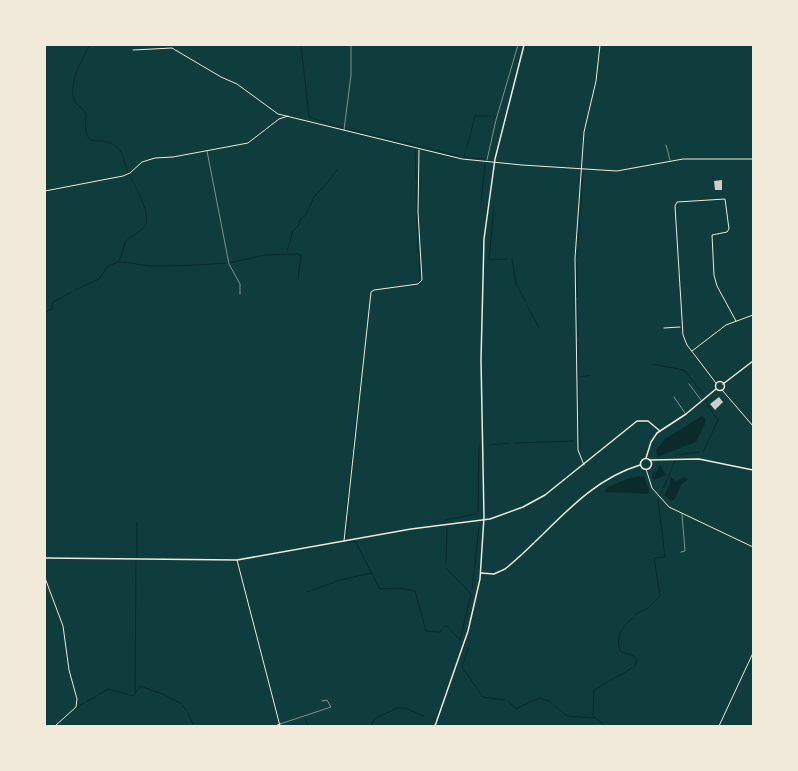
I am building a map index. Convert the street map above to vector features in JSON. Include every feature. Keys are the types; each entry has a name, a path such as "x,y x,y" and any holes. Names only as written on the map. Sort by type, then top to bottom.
{"main road":[{"path":"435,726 468,630 478,593 481,573 484,517 481,360 482,260 486,217 495,159 524,45"},
{"path":"716,389 722,390 723,384 753,360"},
{"path":"481,573 494,574 505,569 591,490 615,475 640,465 641,460 646,458 651,442 660,431 686,414 702,401 716,389 716,383 720,382 723,384"},
{"path":"45,558 237,560 422,527 490,519 517,510 533,502 584,465 637,422 648,421 660,431"},
{"path":"646,458 659,461 699,459 753,470"},
{"path":"650,460 651,465"},
{"path":"640,465 646,469 659,461"}],"street":[{"path":"584,465 578,450 575,290 584,128 596,81 600,45"},
{"path":"133,50 172,48 221,78 237,84 278,114 462,159 617,171 670,161 710,158 753,159"},
{"path":"278,114 279,119"},
{"path":"45,191 127,174 142,162 155,158 206,151 248,143 279,119 290,116"},
{"path":"344,541 371,292 374,290 418,284 422,280 418,212 419,149"},
{"path":"716,383 685,341 681,328 675,206 679,202 725,199 729,229 726,232 713,234 711,237 714,275 717,286 736,321"},
{"path":"692,352 726,325 753,315"},
{"path":"664,328 681,328"},
{"path":"722,390 753,426"},
{"path":"646,469 649,480 657,495 669,507 753,547"},
{"path":"237,560 280,725 275,726"},
{"path":"45,578 63,626 69,670 77,699 76,707 55,726"},
{"path":"719,726 753,653"}],"lane":[{"path":"344,130 351,75 351,45"},
{"path":"487,162 496,120 518,45"},
{"path":"666,145 670,161"},
{"path":"206,151 229,264 240,284 240,294"},
{"path":"689,384 702,401"},
{"path":"674,397 686,414"},
{"path":"681,552 685,551 681,518 682,513"},
{"path":"280,725 331,706 327,700 322,701"}],"water":[{"path":"702,416 705,418 705,424 696,442 657,457 656,450 665,439"},
{"path":"660,465 666,475 654,480 652,475 657,471"},
{"path":"644,476 650,494 605,492 606,488 630,478"},
{"path":"670,476 676,481 684,477 688,479 681,485 674,500 671,501 664,495 670,485"}],"building":[{"path":"722,180 722,190 715,190 714,181"},
{"path":"719,397 723,402 715,410 710,404"}],"waterway":[{"path":"75,290 99,279 108,266 118,262 125,242 144,227 147,218 144,205 128,172 121,152 117,147 110,143 90,139 87,135 86,114 74,100 74,79 90,45"},
{"path":"301,45 309,117 343,128"},
{"path":"467,147 475,116 495,116"},
{"path":"347,129 459,156"},
{"path":"415,150 416,180"},
{"path":"465,153 464,157 485,159"},
{"path":"481,202 485,164"},
{"path":"287,251 293,231 298,226 301,218 305,216 315,195 322,189 338,169"},
{"path":"578,244 583,172"},
{"path":"416,184 418,254"},
{"path":"494,207 489,260 507,259"},
{"path":"577,258 578,248"},
{"path":"229,263 265,255 298,254 301,256 298,279"},
{"path":"419,257 420,279"},
{"path":"512,259 516,284 525,301"},
{"path":"577,261 577,297"},
{"path":"119,262 153,266 226,263"},
{"path":"45,312 52,309 53,302 72,292"},
{"path":"577,301 578,338"},
{"path":"526,304 539,328"},
{"path":"578,342 578,376"},
{"path":"652,364 684,370 704,395"},
{"path":"580,377 591,375"},
{"path":"578,378 579,413"},
{"path":"353,448 359,391"},
{"path":"703,452 718,420 706,403 707,400"},
{"path":"579,416 580,441"},
{"path":"514,443 574,441"},
{"path":"580,441 580,449"},
{"path":"489,445 509,443"},
{"path":"478,511 479,445"},
{"path":"346,515 353,452"},
{"path":"675,457 676,455 699,452"},
{"path":"660,496 675,461"},
{"path":"634,615 648,608 660,596 654,558 665,557 658,499"},
{"path":"445,520 477,514"},
{"path":"346,539 349,516"},
{"path":"137,522 137,558"},
{"path":"446,563 447,528"},
{"path":"472,589 479,528"},
{"path":"347,542 355,541 380,589 398,588 415,591 426,631 440,632 442,630"},
{"path":"135,693 136,561"},
{"path":"444,627 446,625 460,640 471,594 446,568"},
{"path":"307,592 340,580 371,573"},
{"path":"633,618 623,628 619,637 619,647 621,652 634,656 637,661 635,666"},
{"path":"469,646 462,667 483,697 505,700"},
{"path":"605,726 593,716 594,690 632,668"},
{"path":"86,702 108,689 133,696 140,686 165,695 180,703"},
{"path":"508,701 516,709 539,698 549,701 567,716 594,718"},
{"path":"75,709 84,703"},
{"path":"182,705 187,711"},
{"path":"371,726 374,719 397,708 405,708 424,716"},
{"path":"188,713 194,726"},
{"path":"62,719 67,714"},
{"path":"305,718 308,726"},
{"path":"57,726 60,722"}]}
